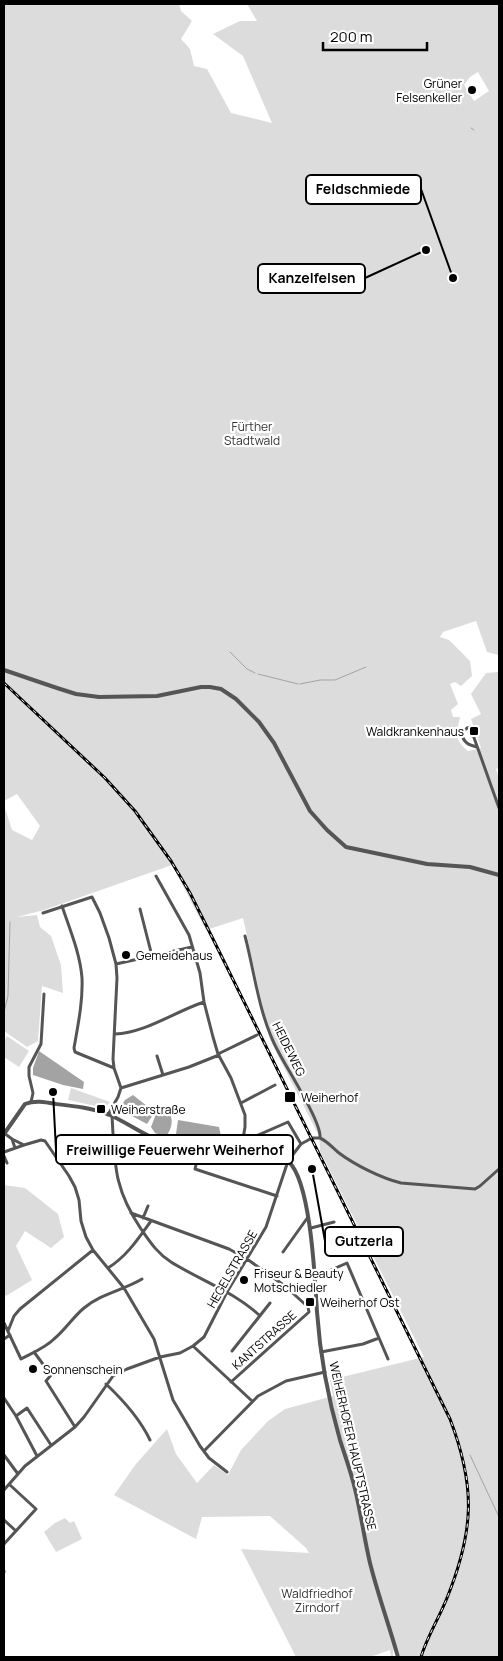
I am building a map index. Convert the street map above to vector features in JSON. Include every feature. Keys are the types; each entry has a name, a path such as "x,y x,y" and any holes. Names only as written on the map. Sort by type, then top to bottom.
{"street":[{"path":"4,670 76,694 99,697 157,696 201,687 221,689 236,699 259,722 278,750 310,811 346,847 427,864 470,867 499,875"},
{"path":"478,748 465,742 462,738 462,733 467,728 471,727 499,808"},
{"path":"156,876 183,924 192,947 200,972 204,1002 218,1054 246,1118 241,1151"},
{"path":"44,912 92,897 102,919 116,964 114,1068 121,1088 110,1116 115,1171 123,1197 131,1213 157,1251 171,1262 241,1300 259,1315"},
{"path":"62,906 78,956 82,978 75,1052 114,1068"},
{"path":"140,909 152,956"},
{"name":"HEIDEWEG","path":"245,936 256,988 269,1031 276,1049 320,1130 320,1138"},
{"path":"116,964 192,947"},
{"path":"31,1102 33,1092 29,1067 41,1044 44,994"},
{"path":"114,1034 148,1027 166,1017 204,1002"},
{"path":"121,1088 189,1067 257,1035"},
{"path":"157,1056 163,1075"},
{"path":"241,1104 275,1086"},
{"path":"24,1145 4,1133 19,1110 25,1104 31,1102 81,1108 110,1116 153,1138 176,1147 199,1152 241,1151 272,1155 288,1161"},
{"path":"244,1137 254,1137 288,1122 301,1144 312,1138 320,1138 347,1158 389,1180 401,1183 433,1184 475,1189 499,1169"},
{"path":"12,1139 14,1148"},
{"path":"6,1163 4,1154 14,1148 41,1140 45,1141 69,1176 79,1200 81,1221 86,1237 93,1250 124,1288 150,1332 160,1357 172,1398 209,1458 227,1472"},
{"name":"HEGELSTRASSE","path":"106,1384 117,1373 160,1357 180,1353 204,1337 227,1292 266,1227 288,1161 301,1144"},
{"path":"199,1152 195,1169 277,1196"},
{"name":"WEIHERHOFER HAUPTSTRASSE","path":"288,1161 295,1170 300,1182 310,1228 324,1372 340,1439 355,1488 371,1567 398,1657"},
{"path":"143,1218 148,1206"},
{"path":"131,1213 151,1222 229,1249 247,1259 285,1286 308,1307 309,1312 317,1312"},
{"path":"283,1252 308,1217"},
{"path":"108,1268 120,1261 151,1222"},
{"path":"310,1228 334,1222"},
{"path":"4,1340 9,1334 14,1316 20,1309 93,1250"},
{"path":"314,1277 347,1263 388,1360"},
{"path":"4,1324 21,1359 53,1341 84,1308 101,1297 130,1286 142,1279"},
{"path":"232,1351 270,1303"},
{"name":"KANTSTRASSE","path":"231,1382 309,1312"},
{"path":"321,1352 363,1344 379,1338"},
{"path":"193,1346 252,1401"},
{"path":"34,1352 51,1374 46,1381 74,1427"},
{"path":"204,1451 252,1401 267,1390 286,1381 324,1372"},
{"path":"4,1490 25,1466 84,1417 106,1384 146,1430 150,1440"},
{"path":"4,1398 16,1416 37,1456"},
{"path":"16,1416 27,1408 51,1445"},
{"path":"4,1455 18,1474"},
{"path":"4,1544 36,1509 10,1485"},
{"path":"4,1520 16,1531"}],"green space":[{"name":"Fürther Stadtwald","path":"4,4 179,4 181,11 192,21 181,39 190,49 194,66 207,69 231,113 272,123 243,56 213,34 240,21 257,21 247,4 499,4 499,655 487,652 476,621 443,632 440,637 449,640 470,661 472,676 461,686 455,682 450,684 458,704 451,710 453,717 460,717 457,736 460,743 468,751 481,748 471,719 481,714 471,694 486,673 499,672 499,768 496,769 499,779 499,1657 400,1657 397,1647 396,1657 393,1649 393,1657 391,1657 390,1650 370,1657 296,1657 241,1549 309,1553 306,1548 270,1516 202,1517 196,1539 114,1495 136,1464 167,1429 176,1454 197,1483 214,1465 228,1475 241,1450 268,1421 285,1409 333,1396 330,1380 424,1357 320,1151 319,1136 270,1040 243,918 206,930 172,865 44,910 17,917 37,915 40,927 51,936 61,965 63,993 42,986 38,1041 27,1047 4,1031 4,805 12,830 32,840 40,826 17,794 4,801","holes":["478,72 489,91 474,101 464,85 470,77"]},
{"path":"7,1036 29,1051 19,1067 4,1057 4,1041"},
{"path":"71,1088 110,1102 105,1108 68,1100"},
{"path":"4,1185 25,1188 58,1214 64,1237 51,1248 25,1231 16,1246 32,1280 6,1296 4,1293"},
{"path":"65,1518 70,1523 74,1521 82,1539 56,1552 44,1532"}],"shaded area":[{"path":"39,1051 84,1082 83,1089 63,1085 33,1075 33,1068"},
{"path":"133,1095 152,1110 152,1116 147,1124 119,1109 125,1100"},
{"path":"160,1109 168,1112 172,1121 165,1137 155,1133 151,1127"},
{"path":"178,1120 219,1127 222,1140 206,1143 175,1141"}],"waterway":[{"path":"230,652 247,669 255,673"},
{"path":"300,684 320,680 335,680 366,667"},
{"path":"258,674 298,684"},
{"path":"4,1012 8,996 10,922"},
{"path":"470,1455 499,1517"}],"railway":[{"path":"4,683 105,778 135,811 171,861 190,893 450,1419 458,1443 468,1488 467,1530 456,1574 421,1657"}],"place":[{"name":"Grüner Felsenkeller","path":"472,90"},
{"name":"Kanzelfelsen","path":"426,250"},
{"name":"Feldschmiede","path":"453,278"},
{"name":"Waldkrankenhaus","path":"474,731"},
{"name":"Gemeidehaus","path":"126,955"},
{"name":"Freiwillige Feuerwehr Weiherhof","path":"53,1092"},
{"name":"Weiherhof","path":"290,1097"},
{"name":"Weiherstraße","path":"101,1109"},
{"name":"Gutzerla","path":"312,1169"},
{"name":"Friseur & Beauty Motschiedler","path":"244,1280"},
{"name":"Weiherhof Ost","path":"310,1302"},
{"name":"Sonnenschein","path":"33,1369"}],"park label":[{"name":"Waldfriedhof Zirndorf","path":"317,1600"}]}
